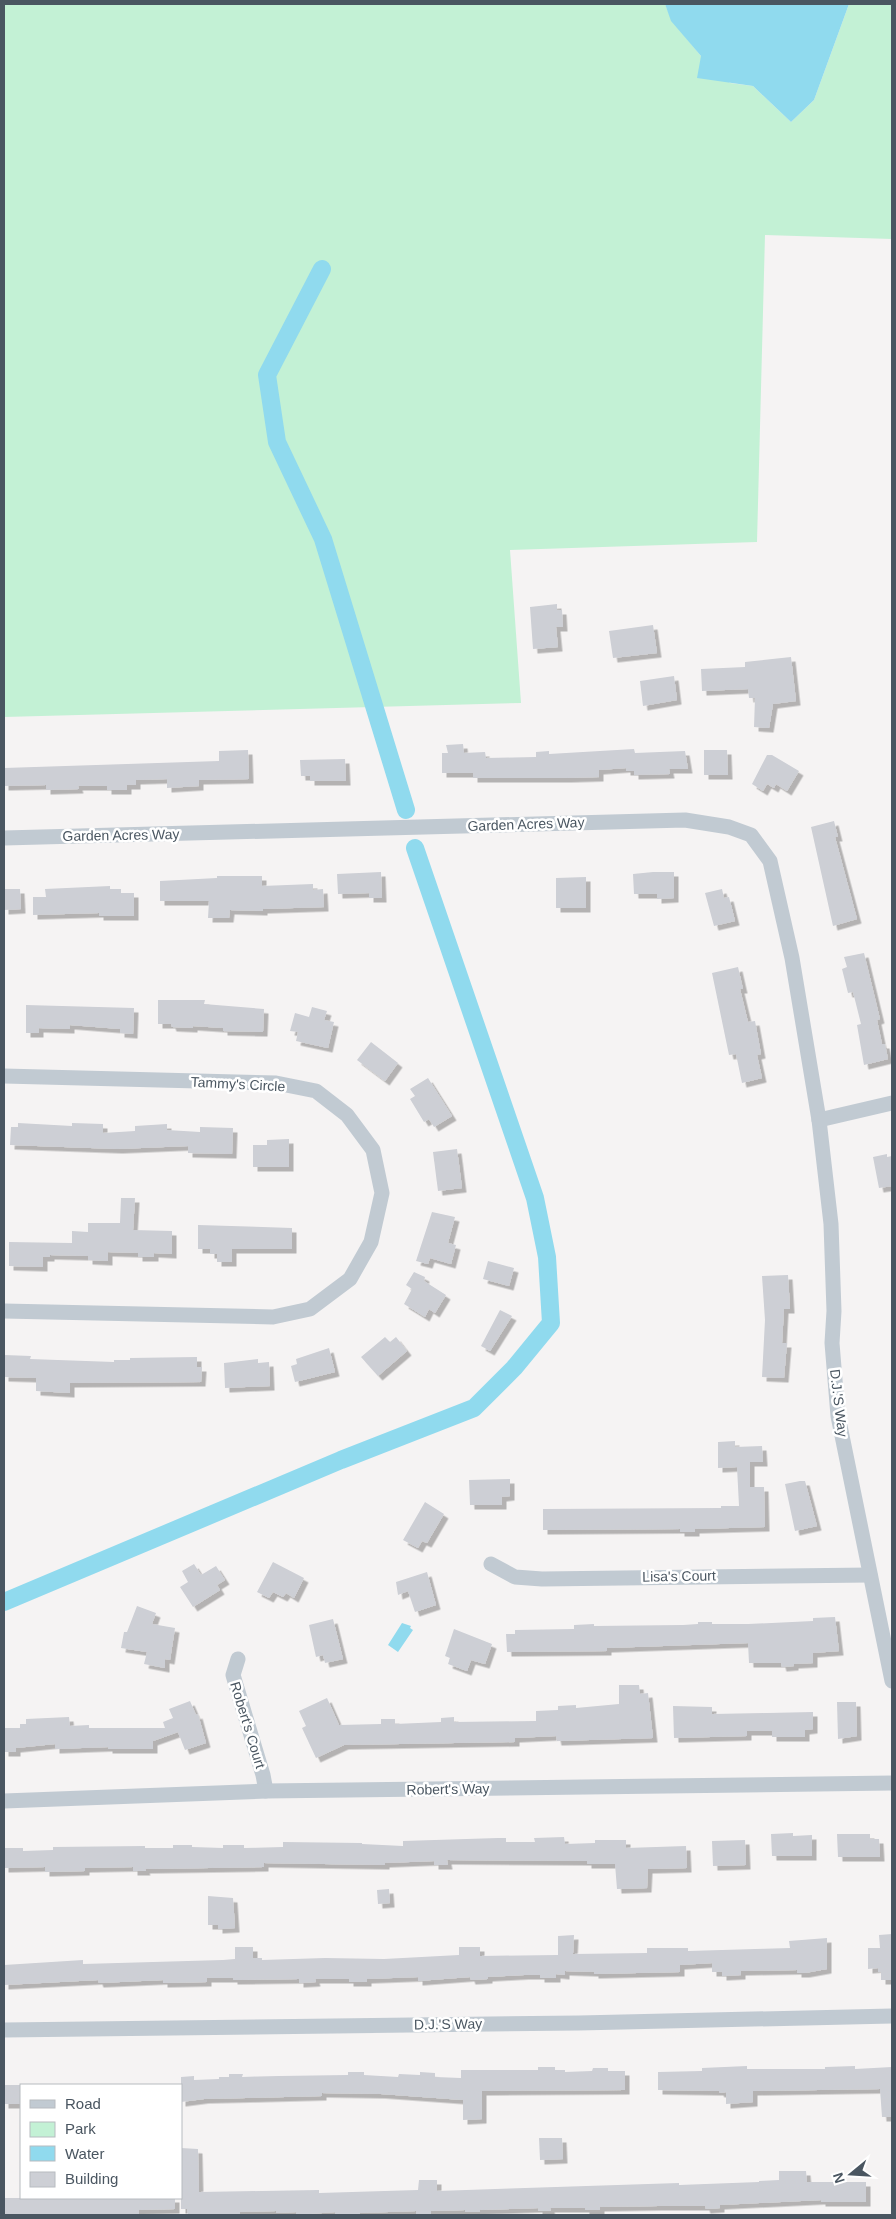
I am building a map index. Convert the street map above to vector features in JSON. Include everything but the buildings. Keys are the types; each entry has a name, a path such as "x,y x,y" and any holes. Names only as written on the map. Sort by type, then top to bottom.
{"street":[{"name":"Garden Acres Way","path":"4,838 685,820 742,831 751,835 770,861 792,958 819,1120"},
{"name":"Tammy's Circle","path":"4,1076 276,1083 316,1091 347,1115 373,1150 382,1193 371,1242 352,1275 310,1309 273,1317 4,1311"},
{"path":"819,1120 892,1103"},
{"name":"D.J.'S Way","path":"819,1120 831,1224 834,1311 832,1343 838,1416 892,1681"},
{"name":"Lisa's Court","path":"491,1564 515,1577 542,1579 870,1575"},
{"name":"Robert's Court","path":"238,1659 233,1675 266,1791"},
{"name":"Robert's Way","path":"4,1801 266,1791 892,1783"},
{"name":"D.J.'S Way","path":"4,2030 579,2023 892,2016"}],"green space":[{"path":"4,4 665,4 672,21 701,56 730,83 753,86 791,122 814,100 849,4 892,4 892,239 765,235 757,542 510,550 521,703 4,717"}],"water":[{"path":"665,4 849,4 814,100 791,122 753,86 697,78 701,56 671,21"},
{"path":"402,1623 411,1626 410,1628 413,1630 398,1652 388,1645"}],"waterway":[{"path":"322,269 267,375 277,442 323,539 406,810"},
{"path":"4,1602 341,1460 474,1408 514,1368 551,1323 547,1257 535,1198 415,848"}]}
